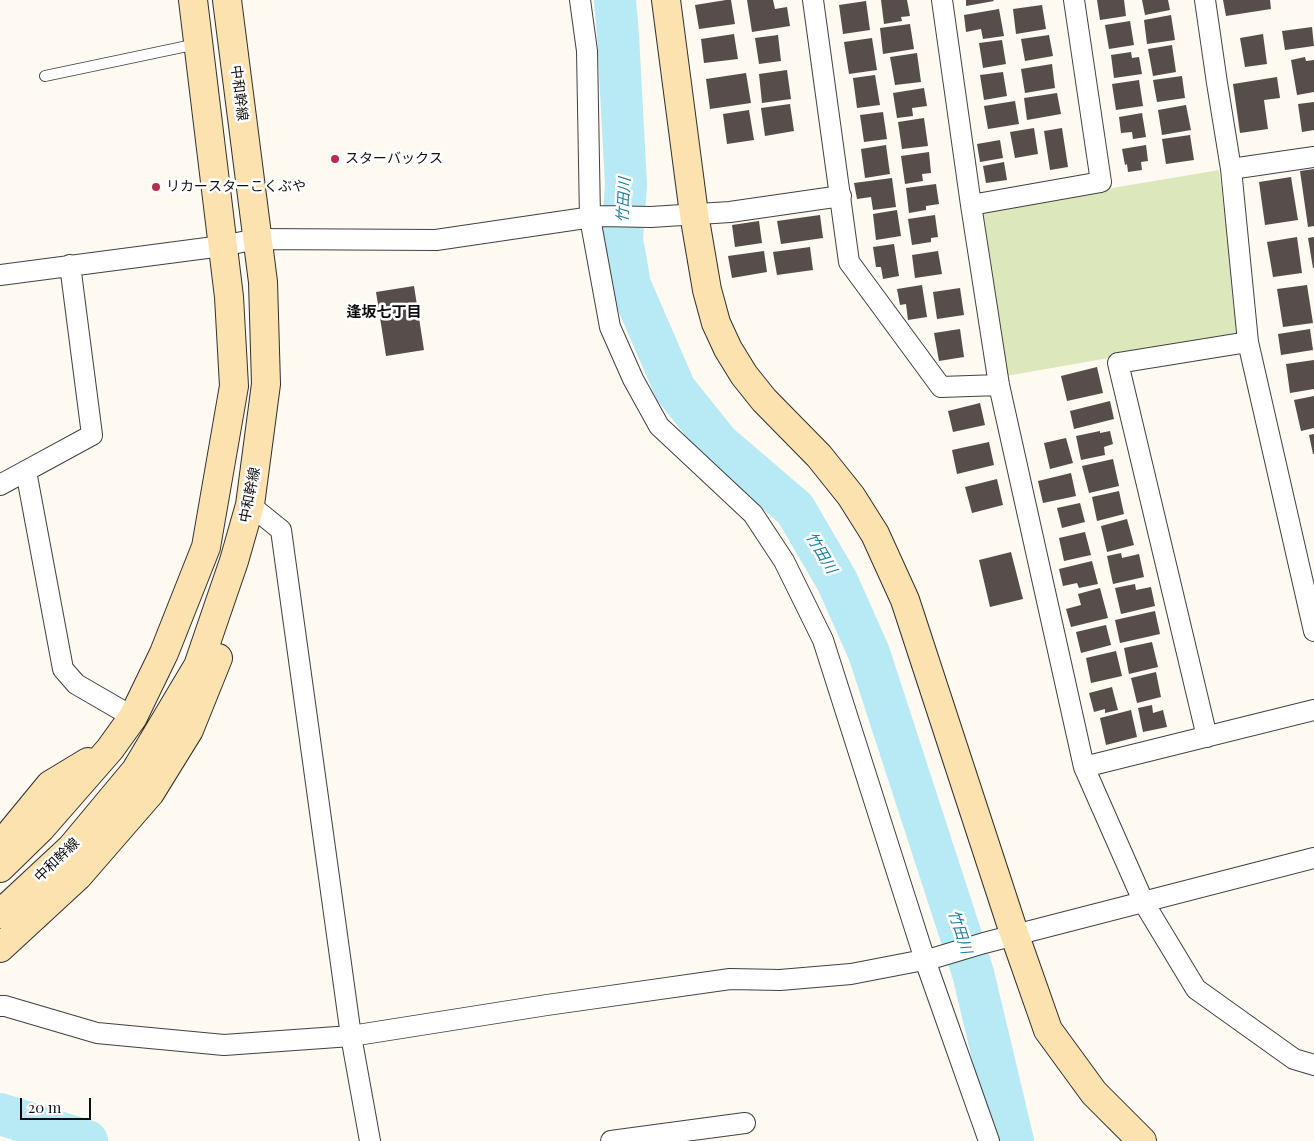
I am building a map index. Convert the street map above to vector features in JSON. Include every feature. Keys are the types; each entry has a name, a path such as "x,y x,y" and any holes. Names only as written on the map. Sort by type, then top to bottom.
{"main road":[{"path":"0,868 41,828 110,749 133,717 164,654 206,546 234,386 229,297 193,0"},
{"name":"中和幹線","path":"0,914 71,848 136,770 198,666 250,505 266,384 263,282 227,0"},
{"path":"666,0 694,214 707,290 716,323 728,349 744,375 764,400 819,456 851,496 874,534 905,600 1015,936 1048,1030 1094,1093 1142,1141"},
{"path":"0,948 78,876 150,794 189,730 219,657 224,590"},
{"path":"0,846 50,785 110,749"}],"street":[{"path":"580,0 588,51 595,217 610,326 637,387 659,426 753,514 784,561 822,640 990,1141"},
{"path":"813,0 849,262 941,387 999,385"},
{"path":"942,0 999,385 1084,767 1144,903 1196,989 1294,1059 1314,1065"},
{"path":"971,205 1101,182 1074,0"},
{"path":"1205,0 1216,83 1231,169 1248,342 1314,631"},
{"path":"1231,169 1314,156"},
{"path":"0,275 222,246 257,239 436,240 595,217 651,217 730,212 841,196"},
{"path":"0,485 92,435 70,265"},
{"path":"1207,737 1118,363 1248,342"},
{"path":"26,471 63,669 76,684 133,717"},
{"path":"250,505 281,530 351,1036 370,1141"},
{"path":"1084,767 1314,710"},
{"path":"2,1004 97,1033 224,1045 351,1036 547,1005 730,979 780,980 851,974 929,959 984,943 1314,858"},
{"path":"611,1141 691,1136 745,1123"}],"lane":[{"path":"45,76 198,43"}],"green space":[{"path":"1219,170 1240,335 1006,376 982,210"}],"building":[{"path":"731,0 735,24 699,29 695,5"},
{"path":"747,0 773,0 775,9 787,7 790,26 752,32"},
{"path":"881,0 907,0 910,16 901,17 902,21 884,24"},
{"path":"966,0 993,0 994,1 966,6"},
{"path":"1097,0 1124,0 1126,16 1100,20"},
{"path":"1142,0 1168,0 1170,10 1145,15"},
{"path":"1223,0 1270,0 1271,9 1226,16"},
{"path":"866,1 870,30 843,34 839,5"},
{"path":"1042,5 1046,29 1016,34 1013,9"},
{"path":"999,9 1004,36 983,39 981,29 966,32 964,15"},
{"path":"1171,15 1175,40 1147,44 1144,20"},
{"path":"1130,21 1134,45 1109,49 1105,25"},
{"path":"910,24 914,49 883,54 880,28"},
{"path":"1312,27 1314,46 1285,50 1282,31"},
{"path":"734,34 738,59 704,63 701,39"},
{"path":"1263,34 1267,64 1245,67 1240,38"},
{"path":"778,35 781,61 759,64 755,38"},
{"path":"1049,35 1053,56 1025,61 1021,39"},
{"path":"872,38 877,70 849,74 844,42"},
{"path":"1002,40 1006,64 983,68 979,43"},
{"path":"1172,45 1176,72 1153,76 1148,49"},
{"path":"1131,52 1132,58 1139,57 1142,74 1114,78 1111,55"},
{"path":"917,53 921,82 895,85 890,57"},
{"path":"1305,57 1306,61 1314,60 1314,92 1297,95 1291,60"},
{"path":"1052,64 1055,88 1025,93 1021,69"},
{"path":"787,70 791,99 762,103 759,74"},
{"path":"1003,72 1007,96 984,100 980,75"},
{"path":"746,73 751,103 710,109 706,79"},
{"path":"875,75 880,105 857,108 853,78"},
{"path":"1182,76 1185,98 1157,102 1153,80"},
{"path":"1277,77 1280,98 1264,100 1268,129 1240,133 1233,84"},
{"path":"1139,80 1143,106 1116,110 1112,84"},
{"path":"924,88 927,106 912,108 913,116 897,118 893,93"},
{"path":"1057,93 1061,114 1027,120 1024,98"},
{"path":"1015,101 1019,124 988,129 984,106"},
{"path":"1314,102 1314,130 1302,132 1298,104"},
{"path":"790,104 794,131 765,136 761,108"},
{"path":"1186,105 1191,130 1162,135 1158,110"},
{"path":"749,110 754,140 727,144 723,114"},
{"path":"883,112 887,139 864,142 860,115"},
{"path":"1142,113 1146,137 1133,139 1132,132 1121,133 1119,117"},
{"path":"924,118 928,146 902,149 898,122"},
{"path":"1034,128 1038,154 1015,158 1010,132"},
{"path":"1062,128 1068,167 1050,170 1044,131"},
{"path":"1190,135 1194,160 1166,164 1162,139"},
{"path":"1000,140 1003,158 980,162 977,144"},
{"path":"886,145 890,174 865,178 861,149"},
{"path":"1146,145 1148,161 1141,162 1142,170 1128,172 1122,149"},
{"path":"929,152 931,173 922,174 923,181 905,184 901,156"},
{"path":"1004,162 1007,180 986,183 983,166"},
{"path":"1314,169 1314,226 1308,227 1300,171"},
{"path":"1291,177 1298,220 1265,225 1259,182"},
{"path":"892,178 896,207 873,210 871,197 857,199 854,183"},
{"path":"936,184 939,204 926,206 926,210 909,213 906,188"},
{"path":"897,210 901,236 876,240 873,214"},
{"path":"820,215 823,238 781,244 777,221"},
{"path":"935,215 938,237 931,238 931,242 912,245 908,219"},
{"path":"759,221 762,243 735,247 732,225"},
{"path":"1297,237 1302,273 1273,277 1267,242"},
{"path":"1314,237 1314,268 1313,268 1308,238"},
{"path":"894,244 899,276 883,279 881,267 876,267 873,247"},
{"path":"810,247 813,270 777,275 773,252"},
{"path":"764,251 767,272 732,278 728,256"},
{"path":"938,251 942,274 915,278 912,255"},
{"path":"922,285 927,317 908,320 906,304 900,305 897,289"},
{"path":"1307,285 1313,323 1283,327 1277,289"},
{"path":"414,286 424,350 386,356 376,292"},
{"path":"960,288 964,315 937,319 933,292"},
{"path":"960,329 964,357 939,361 934,333"},
{"path":"1310,329 1313,350 1281,355 1278,334"},
{"path":"1314,360 1314,389 1290,393 1286,364"},
{"path":"1097,367 1103,393 1067,401 1061,376"},
{"path":"1314,396 1314,428 1301,431 1294,400"},
{"path":"1110,401 1114,419 1074,429 1070,411"},
{"path":"980,403 985,425 953,432 948,411"},
{"path":"1100,431 1100,433 1110,431 1113,444 1104,447 1105,455 1081,460 1076,436"},
{"path":"1314,434 1314,454 1313,454 1309,435"},
{"path":"1066,438 1073,463 1050,469 1044,443"},
{"path":"989,442 994,465 957,474 952,450"},
{"path":"1113,459 1119,486 1089,493 1082,466"},
{"path":"1071,473 1076,496 1043,503 1038,481"},
{"path":"997,479 1003,505 972,513 965,487"},
{"path":"1119,491 1124,514 1097,521 1092,497"},
{"path":"1080,503 1085,522 1062,528 1057,508"},
{"path":"1127,519 1134,545 1107,552 1101,526"},
{"path":"1085,532 1091,555 1064,561 1059,538"},
{"path":"1011,552 1023,599 990,607 979,560"},
{"path":"1121,553 1122,558 1139,554 1144,577 1113,584 1107,556"},
{"path":"1092,561 1098,584 1079,588 1077,583 1063,586 1059,569"},
{"path":"1135,584 1136,590 1151,587 1155,606 1121,614 1115,588"},
{"path":"1100,588 1108,618 1071,627 1066,609 1081,605 1078,594"},
{"path":"1155,611 1160,634 1120,643 1115,620"},
{"path":"1106,625 1111,645 1081,653 1076,632"},
{"path":"1152,642 1158,667 1129,674 1124,648"},
{"path":"1116,651 1122,676 1091,683 1086,658"},
{"path":"1156,672 1161,697 1137,703 1131,678"},
{"path":"1112,687 1118,710 1105,713 1105,709 1094,712 1089,693"},
{"path":"1152,705 1153,713 1163,710 1167,727 1143,732 1138,708"},
{"path":"1131,710 1137,737 1106,745 1100,718"}],"waterway":[{"name":"竹田川","path":"615,0 626,185 622,239 630,285 675,389 719,444 795,509 837,581 869,653 973,973 1013,1141"},
{"name":"竹田川","path":"0,1114 87,1141"}],"place":[{"name":"スターバックス","path":"335,159"},
{"name":"リカースターこくぶや","path":"156,187"}],"district":[{"name":"逢坂七丁目","path":"384,312"}]}
